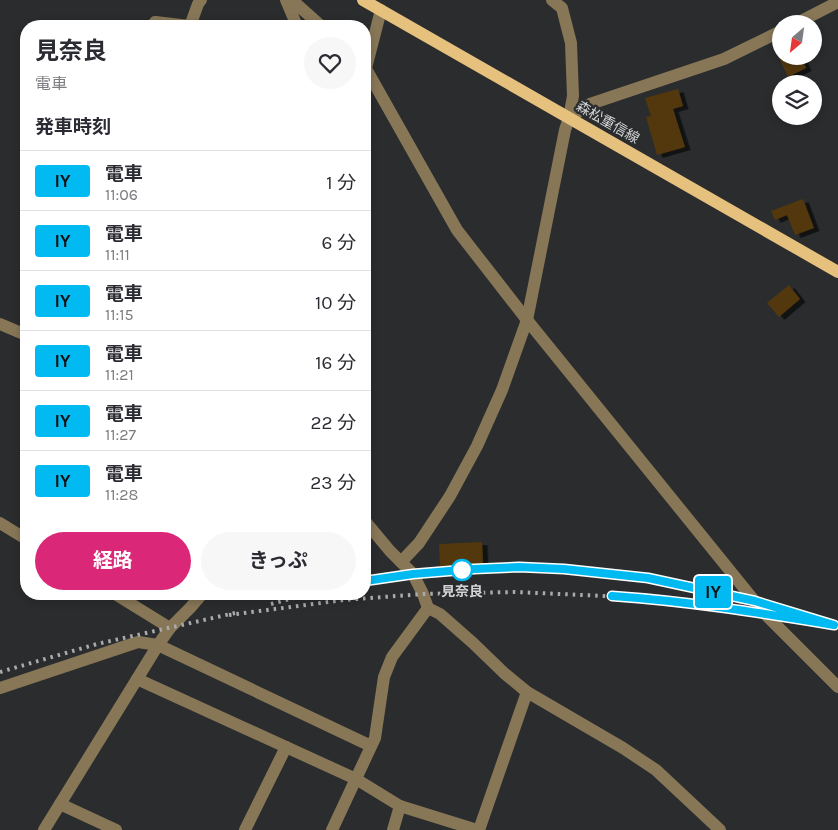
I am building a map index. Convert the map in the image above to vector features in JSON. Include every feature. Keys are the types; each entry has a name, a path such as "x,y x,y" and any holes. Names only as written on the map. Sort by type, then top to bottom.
{"main road":[{"name":"森松重信線","path":"363,0 838,272"}],"street":[{"path":"192,20 201,0"},
{"path":"286,0 294,20"},
{"path":"292,0 314,20"},
{"path":"401,562 418,543 450,496 477,446 502,390 527,320 565,130 570,118 574,96 571,43 562,8 552,0"},
{"path":"813,15 838,2"},
{"path":"371,47 381,10"},
{"path":"570,118 590,104 724,59 772,35"},
{"path":"371,80 457,230 527,320 765,614 838,686"},
{"path":"0,324 20,330"},
{"path":"0,523 20,535"},
{"path":"371,528 413,574 428,608 440,614 527,692 623,748 656,770 720,830"},
{"path":"125,600 170,628"},
{"path":"44,830 158,645 170,628 197,600"},
{"path":"332,830 375,738 384,677 392,658 428,608"},
{"path":"0,688 138,642 158,645 371,746"},
{"path":"137,679 356,779 400,806 478,830 527,692"},
{"path":"245,830 286,747"},
{"path":"60,804 116,830"},
{"path":"393,830 400,806"}],"building":[{"path":"782,65 805,65 806,68 792,75 787,75"},
{"path":"678,89 683,106 673,109 685,147 657,155 646,117 651,116 645,98"},
{"path":"803,199 814,228 795,235 787,215 775,220 771,211"},
{"path":"789,285 800,299 779,317 767,303"},
{"path":"482,542 483,564 440,566 439,544"}],"railway":[{"path":"371,580 481,568 555,568 659,580 761,603 795,613"},
{"path":"371,598 423,594 515,592 649,598 834,625"},
{"path":"271,604 286,600"},
{"path":"229,615 344,600"},
{"path":"0,672 97,644 235,613"}],"train":[{"name":"IY","path":"371,580 413,574 474,569 519,567 564,569 648,578 755,601 834,625 706,605 612,596"}],"place":[{"name":"見奈良","path":"462,570"}]}
